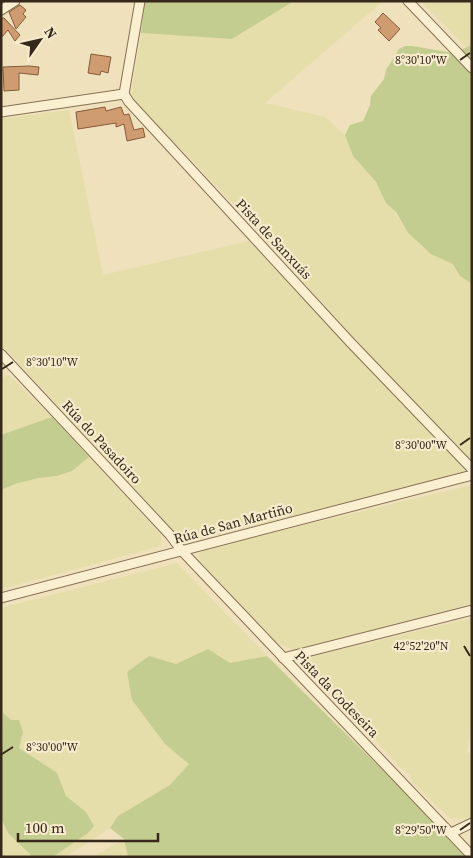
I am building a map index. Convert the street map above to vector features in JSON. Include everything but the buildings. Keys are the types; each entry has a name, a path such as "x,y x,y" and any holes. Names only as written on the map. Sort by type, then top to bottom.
{"street":[{"path":"1,10 15,1"},
{"path":"1,112 124,94 140,1"},
{"path":"408,1 472,68"},
{"name":"Pista de Sanxuás","path":"124,94 128,102 472,470"},
{"name":"Rúa do Pasadoiro","path":"1,354 170,535 182,551"},
{"name":"Rúa de San Martiño","path":"1,598 472,475"},
{"name":"Pista da Codeseira","path":"182,551 472,856"},
{"path":"283,658 472,610"},
{"path":"451,833 472,822"}],"shaded area":[{"path":"294,1 383,1 265,103 325,117 345,135 353,156 375,182 408,233 423,248 453,264 460,276 472,284 472,458 466,457 422,412 192,160 134,103 131,97 141,33 232,39"},
{"path":"421,1 472,1 472,45 467,48"},
{"path":"69,110 103,275 249,241 464,466 463,471 457,475 195,540 180,538 1,344 1,119"},
{"path":"9,375 52,417 1,435 1,378"},
{"path":"89,457 161,535 161,546 1,589 1,490 15,484 57,476 72,471"},
{"path":"472,485 472,604 294,650 276,642 200,561 198,555 205,549"},
{"path":"177,563 267,656 230,663 208,649 176,664 149,656 127,672 132,700 165,744 190,764 170,785 118,816 110,828 65,857 1,857 1,608"},
{"path":"472,618 472,721 467,752 472,754 472,816 465,819 450,818 412,782 410,775 398,765 307,664 310,657"},
{"path":"124,839 128,857 93,857"}],"green space":[{"path":"145,1 294,1 232,39 141,33"},
{"path":"472,45 472,284 460,276 453,264 431,254 408,233 396,212 386,203 376,182 353,156 345,135 350,125 363,121 370,105 371,96 384,79 386,70 399,49 405,46 412,46 453,53"},
{"path":"52,417 89,457 72,471 57,476 15,484 1,490 1,435"},
{"path":"208,649 230,663 267,656 407,794 465,857 128,857 124,839 110,828 118,816 170,785 189,764 165,744 132,700 127,672 149,656 176,664"},
{"path":"3,713 11,720 19,720 23,732 19,748 57,773 66,796 86,812 94,826 88,833 54,856 33,857 8,833 1,818"}]}
